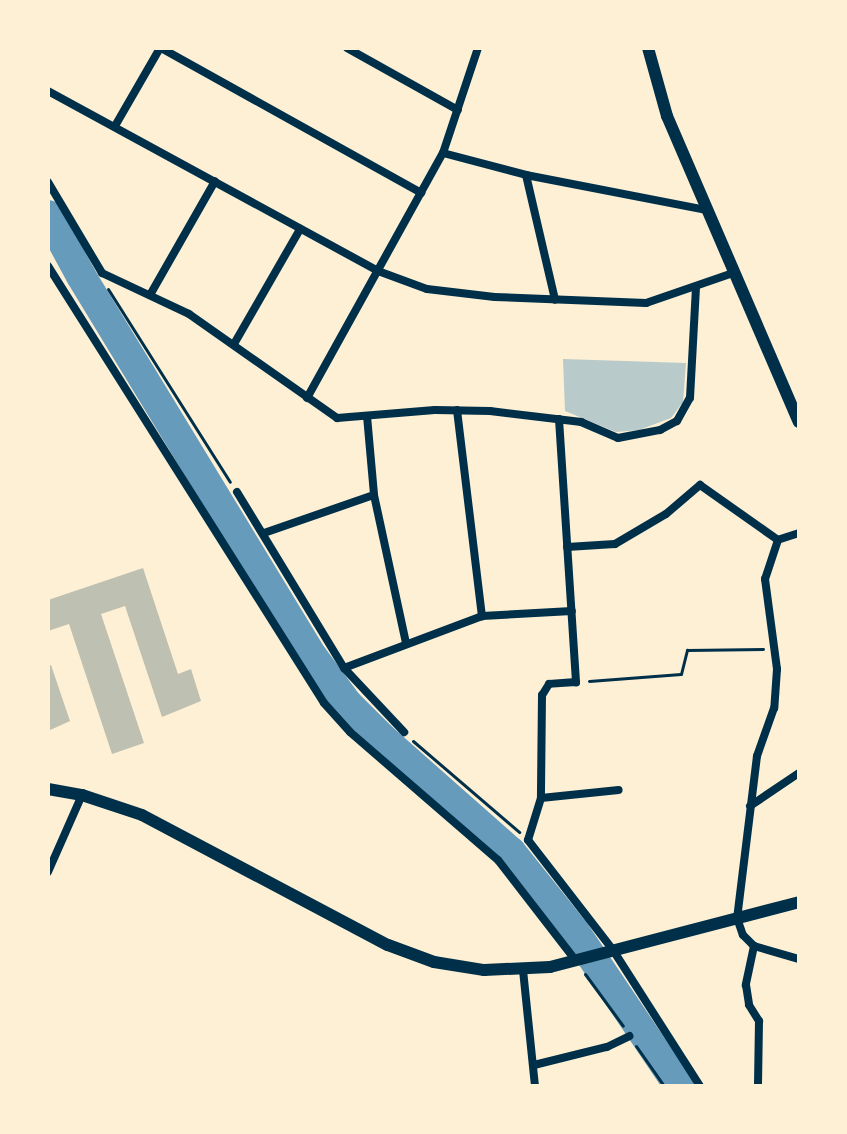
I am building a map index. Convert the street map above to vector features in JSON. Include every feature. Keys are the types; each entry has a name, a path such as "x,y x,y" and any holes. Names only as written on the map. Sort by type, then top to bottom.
{"main road":[{"path":"648,48 667,116 799,420"},
{"path":"48,789 82,795 142,815 388,945 434,962 484,970 523,970 576,961 799,902"}],"street":[{"path":"115,126 160,48 421,193"},
{"path":"347,48 458,110"},
{"path":"307,398 443,153 478,48"},
{"path":"48,91 378,271 427,289 555,300 646,303 733,273"},
{"path":"443,153 526,175 706,210"},
{"path":"526,175 555,300"},
{"path":"150,295 215,181"},
{"path":"48,182 102,273 189,314 337,418 457,410 581,422 618,438 660,430 677,421 690,398 696,287"},
{"path":"234,344 300,229"},
{"path":"48,266 324,703 350,732 498,860 576,961"},
{"path":"457,410 482,616"},
{"path":"367,416 374,495 406,643"},
{"path":"559,419 576,682 549,684 542,695 541,798 528,840 610,951 700,1086"},
{"path":"567,547 615,544 666,514 700,485 707,486 753,526 778,540 799,533"},
{"path":"237,492 344,668 404,732"},
{"path":"264,533 374,495"},
{"path":"778,540 765,579 775,649 774,708 757,756 737,918 743,935 754,946 799,959"},
{"path":"344,668 482,616 572,611"},
{"path":"750,806 799,773"},
{"path":"541,798 619,790"},
{"path":"48,872 82,795"},
{"path":"754,946 746,985 749,1005 759,1021 758,1086"},
{"path":"523,970 535,1086"},
{"path":"534,1065 607,1047 630,1036"}],"path":[{"path":"102,273 113,301 237,492"},
{"path":"576,682 681,674 687,650 775,649"},
{"path":"404,732 528,840"},
{"path":"576,961 664,1086"}],"shaded area":[{"path":"563,359 686,363 683,402 671,418 639,430 616,432 565,411"}],"building":[{"path":"143,568 178,674 191,669 201,701 162,717 125,606 101,614 144,743 112,754 69,624 48,631 48,600"},
{"path":"51,665 70,721 48,731 48,666"}],"waterway":[{"path":"48,215 81,276 313,657 347,703 381,737 511,852 575,932 679,1086"}]}
